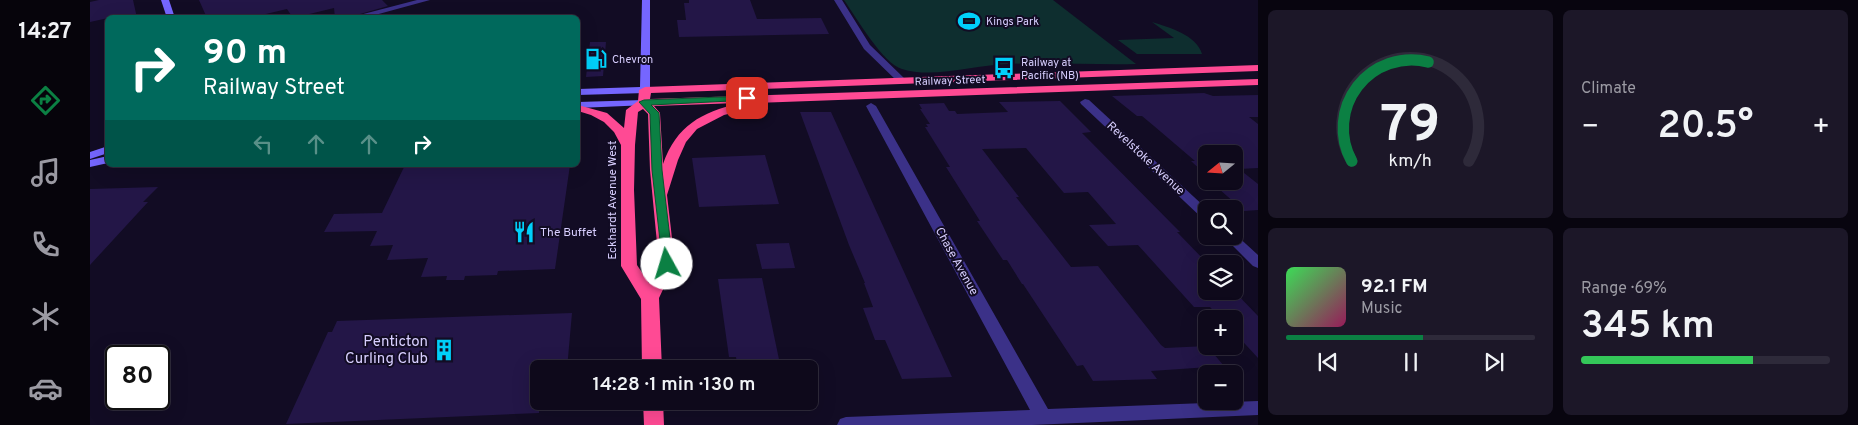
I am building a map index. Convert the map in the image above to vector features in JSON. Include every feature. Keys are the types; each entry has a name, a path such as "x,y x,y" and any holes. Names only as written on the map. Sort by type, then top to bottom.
{"highway":[{"name":"Railway Street","path":"644,96 902,82 1258,68"},
{"name":"Railway Street","path":"644,96 781,99 1070,87 1258,82"},
{"name":"Eckhardt Avenue West","path":"644,96 632,110 628,145 629,266 650,298"},
{"path":"644,96 654,113 667,264 650,298 652,360"},
{"path":"660,197 680,142 689,130 709,117 725,111 781,99"},
{"path":"580,107 609,119 619,128 628,145"},
{"path":"653,410 654,425"}],"street":[{"path":"165,0 170,15"},
{"path":"364,15 426,0"},
{"path":"644,96 646,0"},
{"path":"838,0 868,47 902,82"},
{"path":"580,92 644,96"},
{"path":"580,106 644,96"},
{"name":"Revelstoke Avenue","path":"1085,102 1198,208"},
{"name":"Chase Avenue","path":"871,106 1043,416"},
{"path":"90,156 105,150"},
{"path":"90,164 105,160"},
{"path":"1239,245 1258,263"},
{"path":"846,425 1258,408"}],"green space":[{"name":"Kings Park","path":"844,0 1053,0 1136,64 1007,64 940,72 914,72 902,69 887,59 870,39"},
{"path":"1152,22 1174,29 1188,37 1199,47 1202,54 1137,54 1118,40 1174,38"}],"building":[{"path":"99,0 133,0 136,15 105,15 105,19 90,22 90,2"},
{"path":"199,0 382,0 388,6 356,15 335,15 334,8 305,15 291,15 287,9 262,15 206,15"},
{"path":"689,0 750,0 757,19 821,18 829,34 679,37 677,20 686,20 684,3 689,3"},
{"name":"Chevron","path":"590,42 606,42 603,76 586,77"},
{"path":"1204,93 1213,96 1258,95 1258,117 1249,117 1258,124 1258,168 1243,169 1243,145 1198,145 1198,168 1191,161 1195,161 1142,116 1137,116 1112,96"},
{"path":"1060,101 1091,132 1082,133 1180,232 1177,232 1199,255 1198,300 1243,300 1258,316 1258,358 1243,342 1243,310 1213,310 1210,307 1194,307 1138,245 1108,246 1089,225 1116,224 1088,192 1064,193 1026,148 982,149 1019,197 1016,197 1071,267 1098,266 1165,348 1198,346 1198,355 1215,355 1223,365 1198,365 1198,368 1151,371 1157,379 1093,381 1083,365 1077,366 1007,260 1003,260 977,221 980,221 946,167 950,167 925,127 928,127 926,124 930,124 920,109 922,109 919,104 944,103 949,111 955,111 957,114 1008,112 999,102"},
{"path":"800,112 831,112 952,377 902,379 885,340 875,340 863,308 873,307"},
{"path":"765,155 779,204 699,207 692,158"},
{"path":"404,167 570,167 555,269 498,271 497,275 465,276 464,280 446,280 447,276 421,277 428,258 387,260 393,245 370,246 377,231 324,232 334,214 382,213"},
{"path":"1243,172 1258,184 1258,210 1244,211 1243,200 1232,200 1220,190 1243,190"},
{"path":"158,187 143,202 148,202 90,265 90,189"},
{"path":"789,243 795,268 762,269 756,244"},
{"path":"762,278 779,360 736,360 736,357 729,357 718,279"},
{"name":"Penticton Curling Club","path":"572,313 568,360 530,360 530,410 539,410 539,413 286,424 328,332 332,332 337,321"}],"place":[{"name":"Kings Park","path":"969,21"},
{"name":"Chevron","path":"596,59"},
{"name":"Railway at Pacific (NB)","path":"1004,68"},
{"name":"The Buffet","path":"524,232"},
{"name":"Penticton Curling Club","path":"444,350"}],"route":[{"path":"667,264 657,170 654,113 644,102 747,98"}]}
